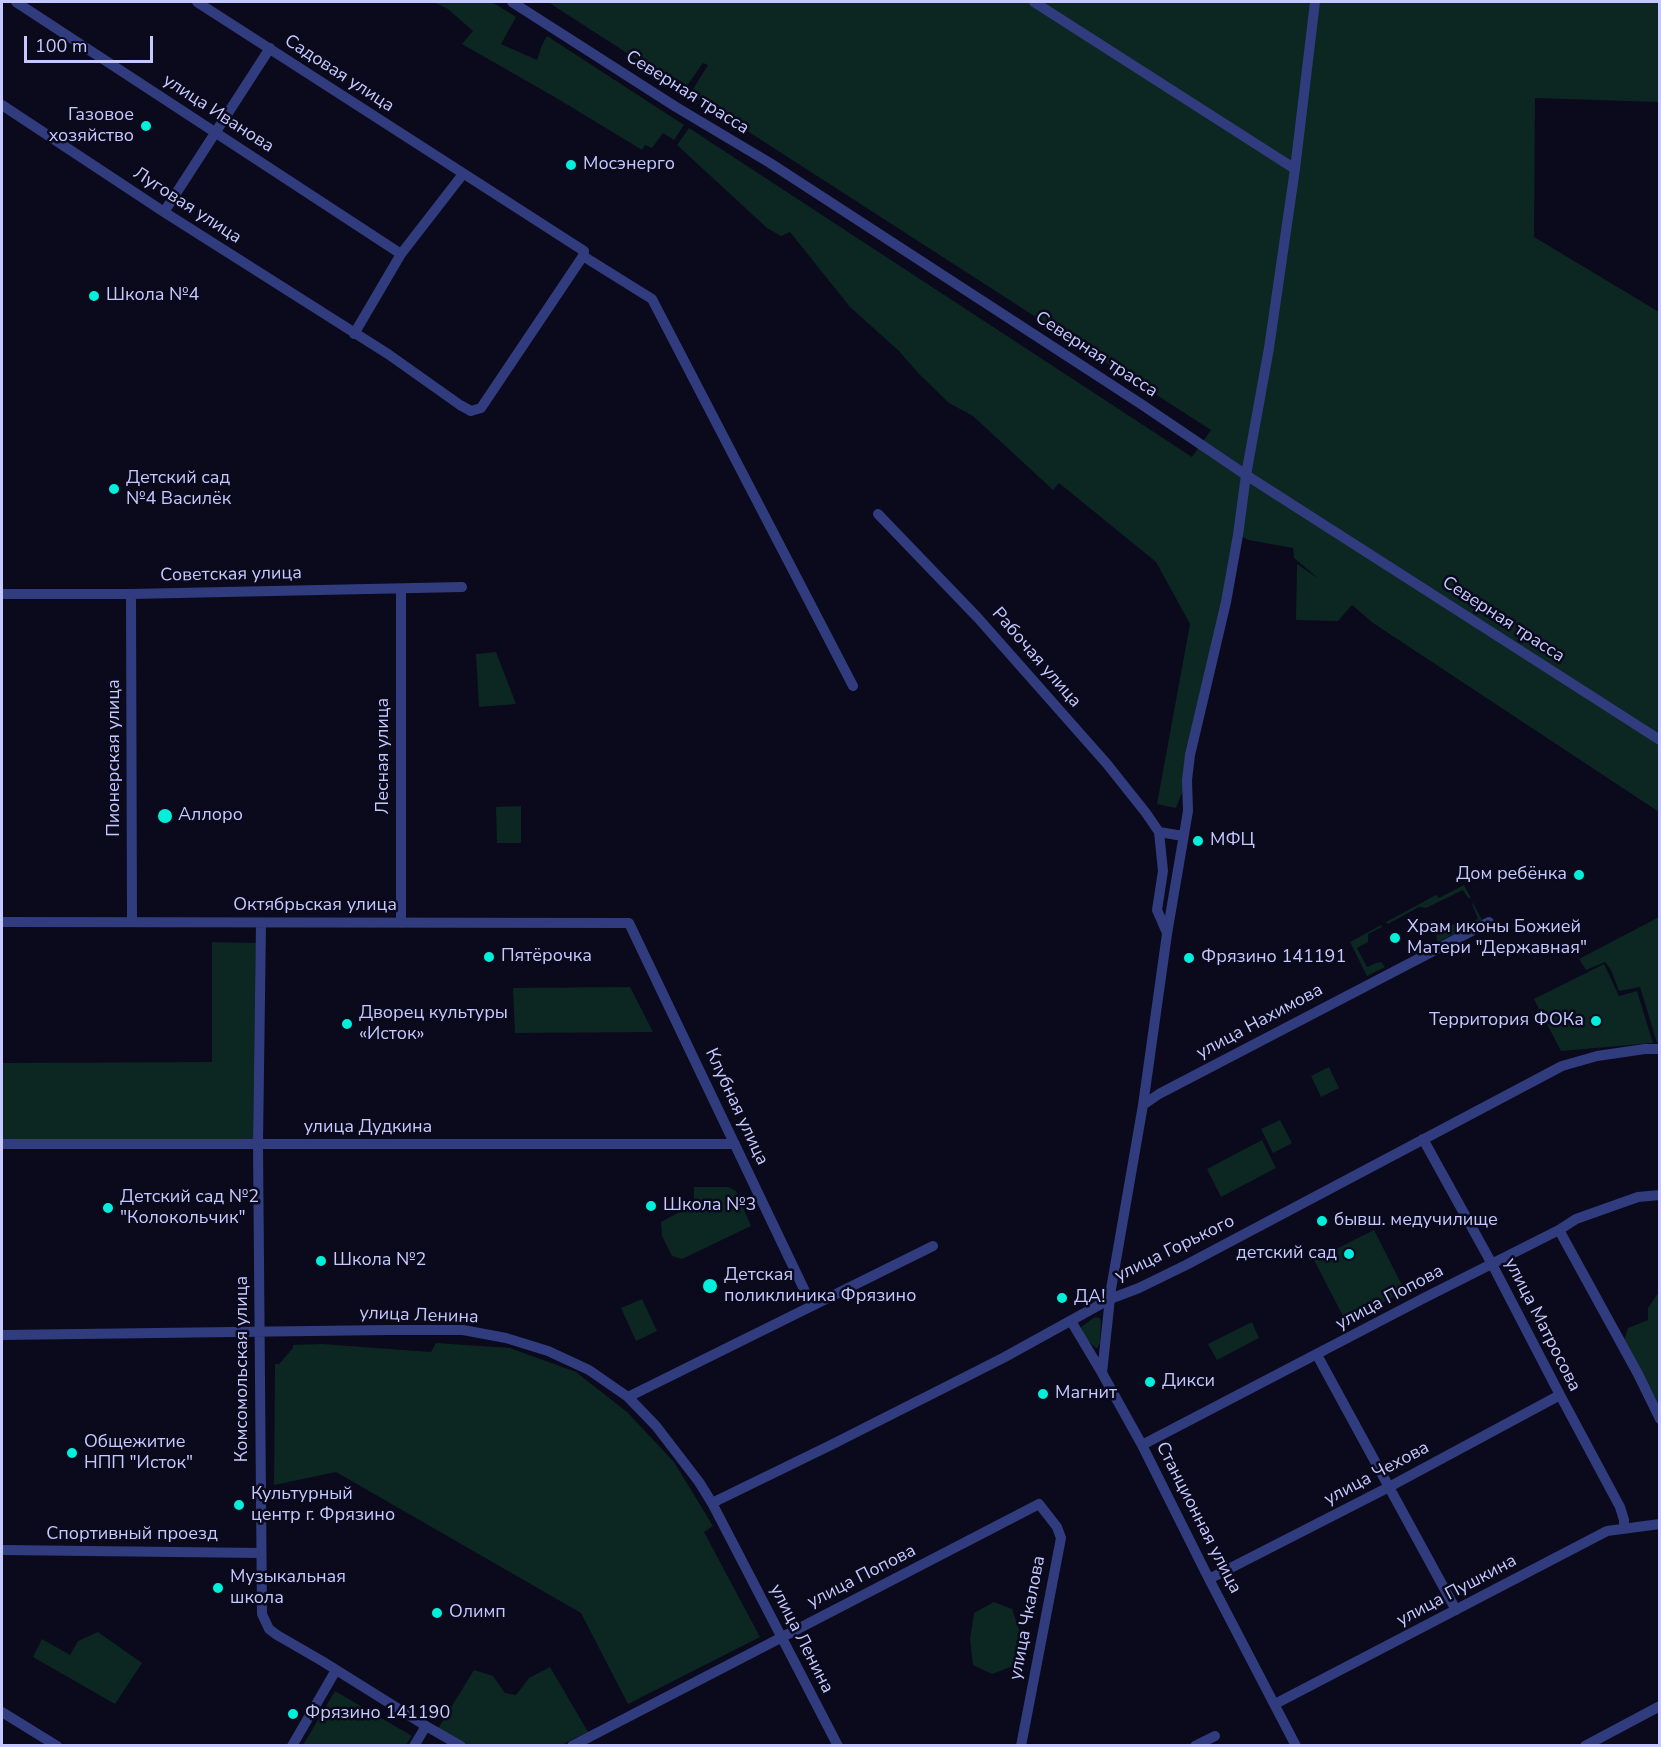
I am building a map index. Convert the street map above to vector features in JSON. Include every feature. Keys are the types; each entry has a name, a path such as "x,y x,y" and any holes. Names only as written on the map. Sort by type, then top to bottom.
{"street":[{"name":"улица Иванова","path":"16,2 401,254"},
{"name":"Садовая улица","path":"197,2 584,251 583,256"},
{"name":"Северная трасса","path":"512,2 676,107 780,170 1246,475 1659,740"},
{"path":"1034,2 1295,169"},
{"path":"1102,1373 1110,1299 1143,1105 1167,934 1188,811 1187,780 1190,755 1226,602 1238,535 1246,475 1269,348 1295,169 1315,2"},
{"path":"164,212 270,48"},
{"name":"Луговая улица","path":"2,105 164,212 388,354 471,411 481,408 583,256"},
{"path":"354,334 401,254 463,174"},
{"path":"583,256 652,299 853,686"},
{"name":"Рабочая улица","path":"878,514 978,618 1107,764 1159,832"},
{"name":"Советская улица","path":"2,594 131,594 462,587"},
{"name":"Лесная улица","path":"400,589 401,923"},
{"name":"Пионерская улица","path":"131,594 132,922"},
{"path":"1167,934 1157,910 1163,871 1159,832 1183,836"},
{"name":"Октябрьская улица","path":"2,922 629,923"},
{"name":"Комсомольская улица","path":"261,922 258,1144 262,1614 269,1629 277,1635 426,1726"},
{"name":"улица Нахимова","path":"1143,1105 1159,1094 1490,922"},
{"name":"Клубная улица","path":"629,923 812,1306"},
{"name":"улица Горького","path":"712,1503 1003,1358 1110,1299 1139,1288 1186,1265 1562,1066 1597,1056 1659,1049"},
{"name":"улица Матросова","path":"1423,1138 1620,1507 1624,1529"},
{"name":"улица Дудкина","path":"2,1144 735,1143"},
{"name":"улица Попова","path":"1142,1445 1559,1230 1576,1219 1638,1197 1659,1195"},
{"path":"1559,1230 1638,1374 1659,1419"},
{"path":"628,1397 933,1246"},
{"name":"Станционная улица","path":"1071,1321 1142,1445 1209,1580 1296,1746"},
{"name":"улица Ленина","path":"2,1335 463,1330 506,1338 548,1350 589,1370 628,1397 668,1440 699,1482 838,1746"},
{"path":"1317,1355 1456,1610"},
{"name":"улица Чехова","path":"1209,1580 1389,1488 1560,1395"},
{"name":"улица Попова","path":"572,1746 1039,1504"},
{"name":"улица Чкалова","path":"1021,1746 1061,1538 1057,1527 1039,1504"},
{"name":"улица Пушкина","path":"1275,1704 1606,1531 1659,1524"},
{"name":"Спортивный проезд","path":"2,1550 261,1553"},
{"path":"292,1746 336,1670"},
{"path":"1584,1746 1659,1706"},
{"path":"2,1712 57,1746"},
{"path":"414,1746 426,1726 461,1746"},
{"path":"1196,1746 1215,1736"}],"green space":[{"path":"434,2 492,2 516,17 501,44 537,60 547,36 684,125 674,140 663,133 652,148 645,145 642,150 462,44 473,31 448,9"},
{"path":"548,2 1659,2 1659,102 1535,98 1534,237 1659,312 1659,812 1373,623 1352,605 1338,621 1296,620 1297,564 1319,579 1294,558 1293,548 1248,540 1239,535 1187,780 1176,808 1157,804 1190,624 1156,562 1059,483 1053,490 973,416 949,403 899,351 850,307 790,232 781,236 767,228 677,145 689,128 1192,457 1211,430 690,94 708,65 703,63 684,90"},
{"path":"496,652 516,704 479,707 476,654"},
{"path":"521,806 521,843 497,843 496,807"},
{"path":"1464,885 1471,898 1468,898 1463,890 1426,908 1419,907 1388,924 1386,922 1436,895 1439,898"},
{"path":"1473,903 1482,920 1438,942 1436,937 1439,932 1458,922 1463,926 1478,919"},
{"path":"1659,917 1660,1044 1657,1043 1640,987 1619,991 1611,970 1605,962 1586,970 1579,959"},
{"path":"1381,925 1382,927 1368,934 1368,942 1357,948 1367,967 1381,962 1385,967 1367,976 1350,942"},
{"path":"212,942 256,943 253,1140 2,1139 2,1063 212,1062"},
{"name":"Территория ФОКа","path":"1604,964 1619,996 1637,991 1653,1043 1561,1051 1534,999"},
{"path":"630,987 653,1032 515,1033 513,988"},
{"path":"1329,1067 1339,1088 1321,1097 1311,1076"},
{"path":"1280,1120 1292,1143 1273,1153 1261,1129"},
{"path":"1262,1140 1276,1168 1221,1197 1207,1169"},
{"path":"694,1187 728,1187 736,1191 751,1226 682,1259 672,1256 662,1236 661,1222 694,1204"},
{"path":"1374,1230 1405,1291 1346,1322 1314,1260"},
{"path":"1659,1292 1659,1405 1624,1341 1628,1328 1648,1320 1648,1308"},
{"path":"642,1299 657,1331 636,1341 621,1308"},
{"path":"1095,1317 1100,1318 1101,1323 1100,1343 1097,1348 1085,1338 1081,1327"},
{"path":"1252,1322 1259,1338 1217,1360 1208,1344"},
{"path":"436,1343 510,1348 576,1372 627,1412 674,1462 713,1526 704,1532 760,1637 628,1704 581,1613 336,1472 274,1485 275,1364 279,1364 293,1345 322,1344 431,1352"},
{"path":"994,1602 1012,1609 1022,1639 1016,1665 992,1674 973,1665 970,1639 974,1613"},
{"path":"98,1632 142,1663 115,1704 33,1657 42,1639 70,1655 78,1641"},
{"path":"550,1667 588,1732 561,1745 466,1746 436,1732 474,1670 493,1676 505,1693 516,1695 529,1678"},
{"path":"335,1691 412,1736 406,1745 303,1745"}],"place":[{"name":"Газовое хозяйство","path":"146,126"},
{"name":"Мосэнерго","path":"571,165"},
{"name":"Школа №4","path":"94,296"},
{"name":"Детский сад №4 Василёк","path":"114,489"},
{"name":"Аллоро","path":"165,816"},
{"name":"МФЦ","path":"1198,841"},
{"name":"Дом ребёнка","path":"1579,875"},
{"name":"Храм иконы Божией Матери \"Державная\"","path":"1395,938"},
{"name":"Пятёрочка","path":"489,957"},
{"name":"Фрязино 141191","path":"1189,958"},
{"name":"Территория ФОКа","path":"1596,1021"},
{"name":"Дворец культуры «Исток»","path":"347,1024"},
{"name":"Школа №3","path":"651,1206"},
{"name":"Детский сад №2 \"Колокольчик\"","path":"108,1208"},
{"name":"бывш. медучилище","path":"1322,1221"},
{"name":"детский сад","path":"1349,1254"},
{"name":"Школа №2","path":"321,1261"},
{"name":"Детская поликлиника Фрязино","path":"710,1286"},
{"name":"ДА!","path":"1062,1298"},
{"name":"Дикси","path":"1150,1382"},
{"name":"Магнит","path":"1043,1394"},
{"name":"Общежитие НПП \"Исток\"","path":"72,1453"},
{"name":"Культурный центр г. Фрязино","path":"239,1505"},
{"name":"Музыкальная школа","path":"218,1588"},
{"name":"Олимп","path":"437,1613"},
{"name":"Фрязино 141190","path":"293,1714"}]}
